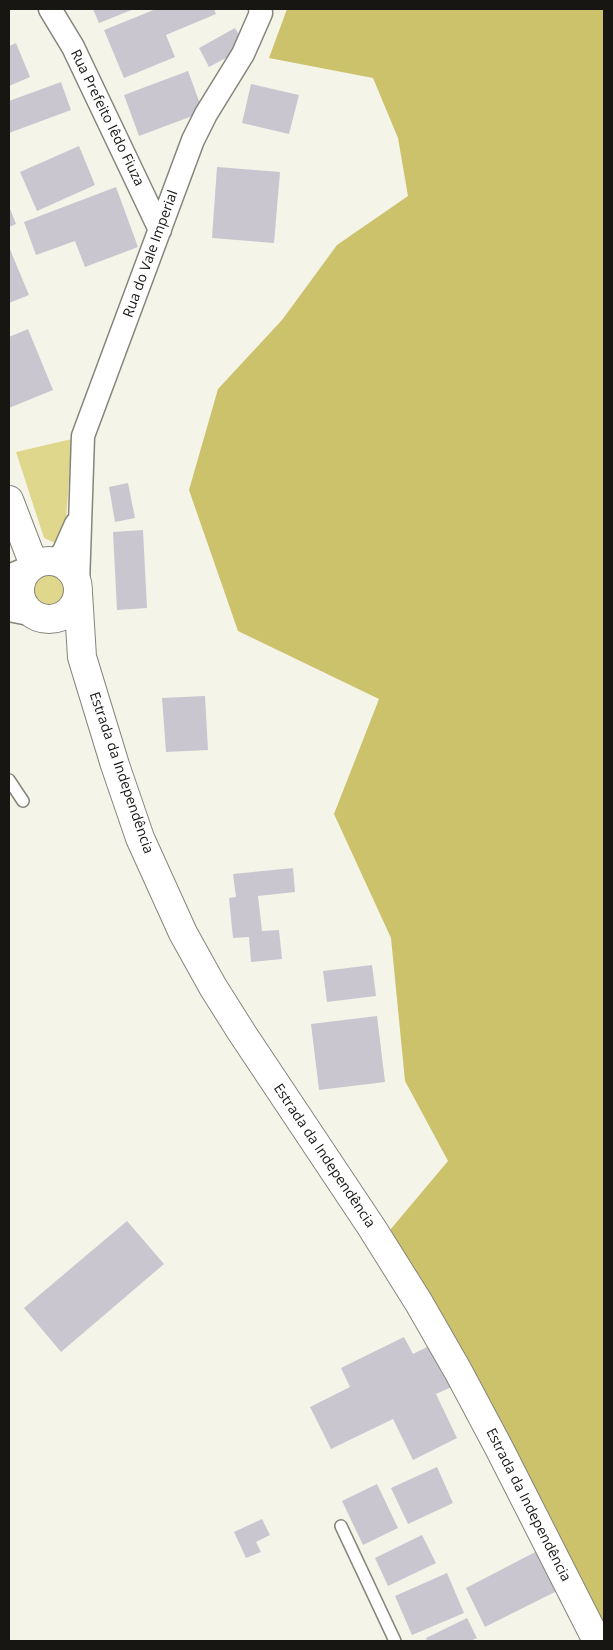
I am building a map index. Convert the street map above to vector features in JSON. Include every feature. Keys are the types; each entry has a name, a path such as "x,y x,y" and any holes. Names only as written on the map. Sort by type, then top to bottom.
{"street":[{"name":"Rua Prefeito Iêdo Fiuza","path":"50,9 73,47 160,230"},
{"name":"Rua do Vale Imperial","path":"78,589 83,436 193,140 206,114 243,54 260,9"},
{"path":"9,500 46,563"},
{"path":"21,614 27,608 20,590 22,580 27,571 46,563 64,551 81,512"},
{"path":"9,576 46,563 69,568 75,575 78,589 76,602 63,616 53,619 21,614"},
{"name":"Estrada da Independência","path":"78,589 82,657 140,838 183,933 213,987 242,1033 372,1228 419,1303 504,1456 597,1641"},
{"name":"Estrada da Independência","path":"21,614 82,657"}],"lane":[{"path":"9,780 23,801"},
{"path":"341,1526 395,1641"}],"shaded area":[{"path":"287,9 604,9 604,1641 385,1236 448,1161 405,1081 391,938 334,814 379,699 238,631 189,490 218,389 282,320 337,245 408,196 398,138 373,78 269,58"},
{"path":"72,439 65,533 60,542 53,542 44,538 16,452"},
{"path":"49,573 56,574 61,578 65,583 65,597 61,602 56,606 49,607 42,606 37,602 33,597 32,590 33,583 37,578 42,574"}],"building":[{"path":"93,9 134,9 99,23"},
{"path":"156,9 214,9 216,14 166,35 175,57 124,78 104,30"},
{"path":"235,28 246,47 209,67 199,48"},
{"path":"16,43 30,77 9,86 9,46"},
{"path":"188,71 203,112 139,136 124,95"},
{"path":"61,82 71,110 9,133 9,101"},
{"path":"251,84 299,95 289,134 242,123"},
{"path":"79,146 95,185 37,211 20,172"},
{"path":"217,167 280,172 274,243 212,238"},
{"path":"116,187 138,247 85,267 75,241 36,255 24,222"},
{"path":"9,206 16,224 9,227"},
{"path":"9,247 29,295 9,303"},
{"path":"28,329 53,390 9,408 9,337"},
{"path":"128,483 135,518 115,522 109,487"},
{"path":"143,530 147,608 117,610 113,532"},
{"path":"205,696 208,750 166,752 162,698"},
{"path":"293,868 295,892 258,896 262,931 279,930 282,959 251,962 249,937 233,938 229,898 236,897 233,874"},
{"path":"372,965 376,996 327,1002 323,971"},
{"path":"377,1016 385,1082 319,1090 311,1024"},
{"path":"127,1221 164,1264 61,1352 24,1308"},
{"path":"404,1337 413,1354 435,1343 456,1385 436,1394 457,1438 413,1460 393,1419 331,1449 310,1407 350,1387 341,1368"},
{"path":"437,1467 453,1503 408,1524 391,1488"},
{"path":"377,1484 398,1528 363,1545 342,1501"},
{"path":"262,1519 270,1535 256,1542 261,1552 246,1558 234,1532"},
{"path":"422,1535 436,1563 388,1586 375,1558"},
{"path":"541,1549 561,1589 485,1627 466,1588"},
{"path":"447,1573 464,1613 412,1635 395,1596"},
{"path":"467,1618 477,1638 470,1641 427,1641 426,1638"}]}
